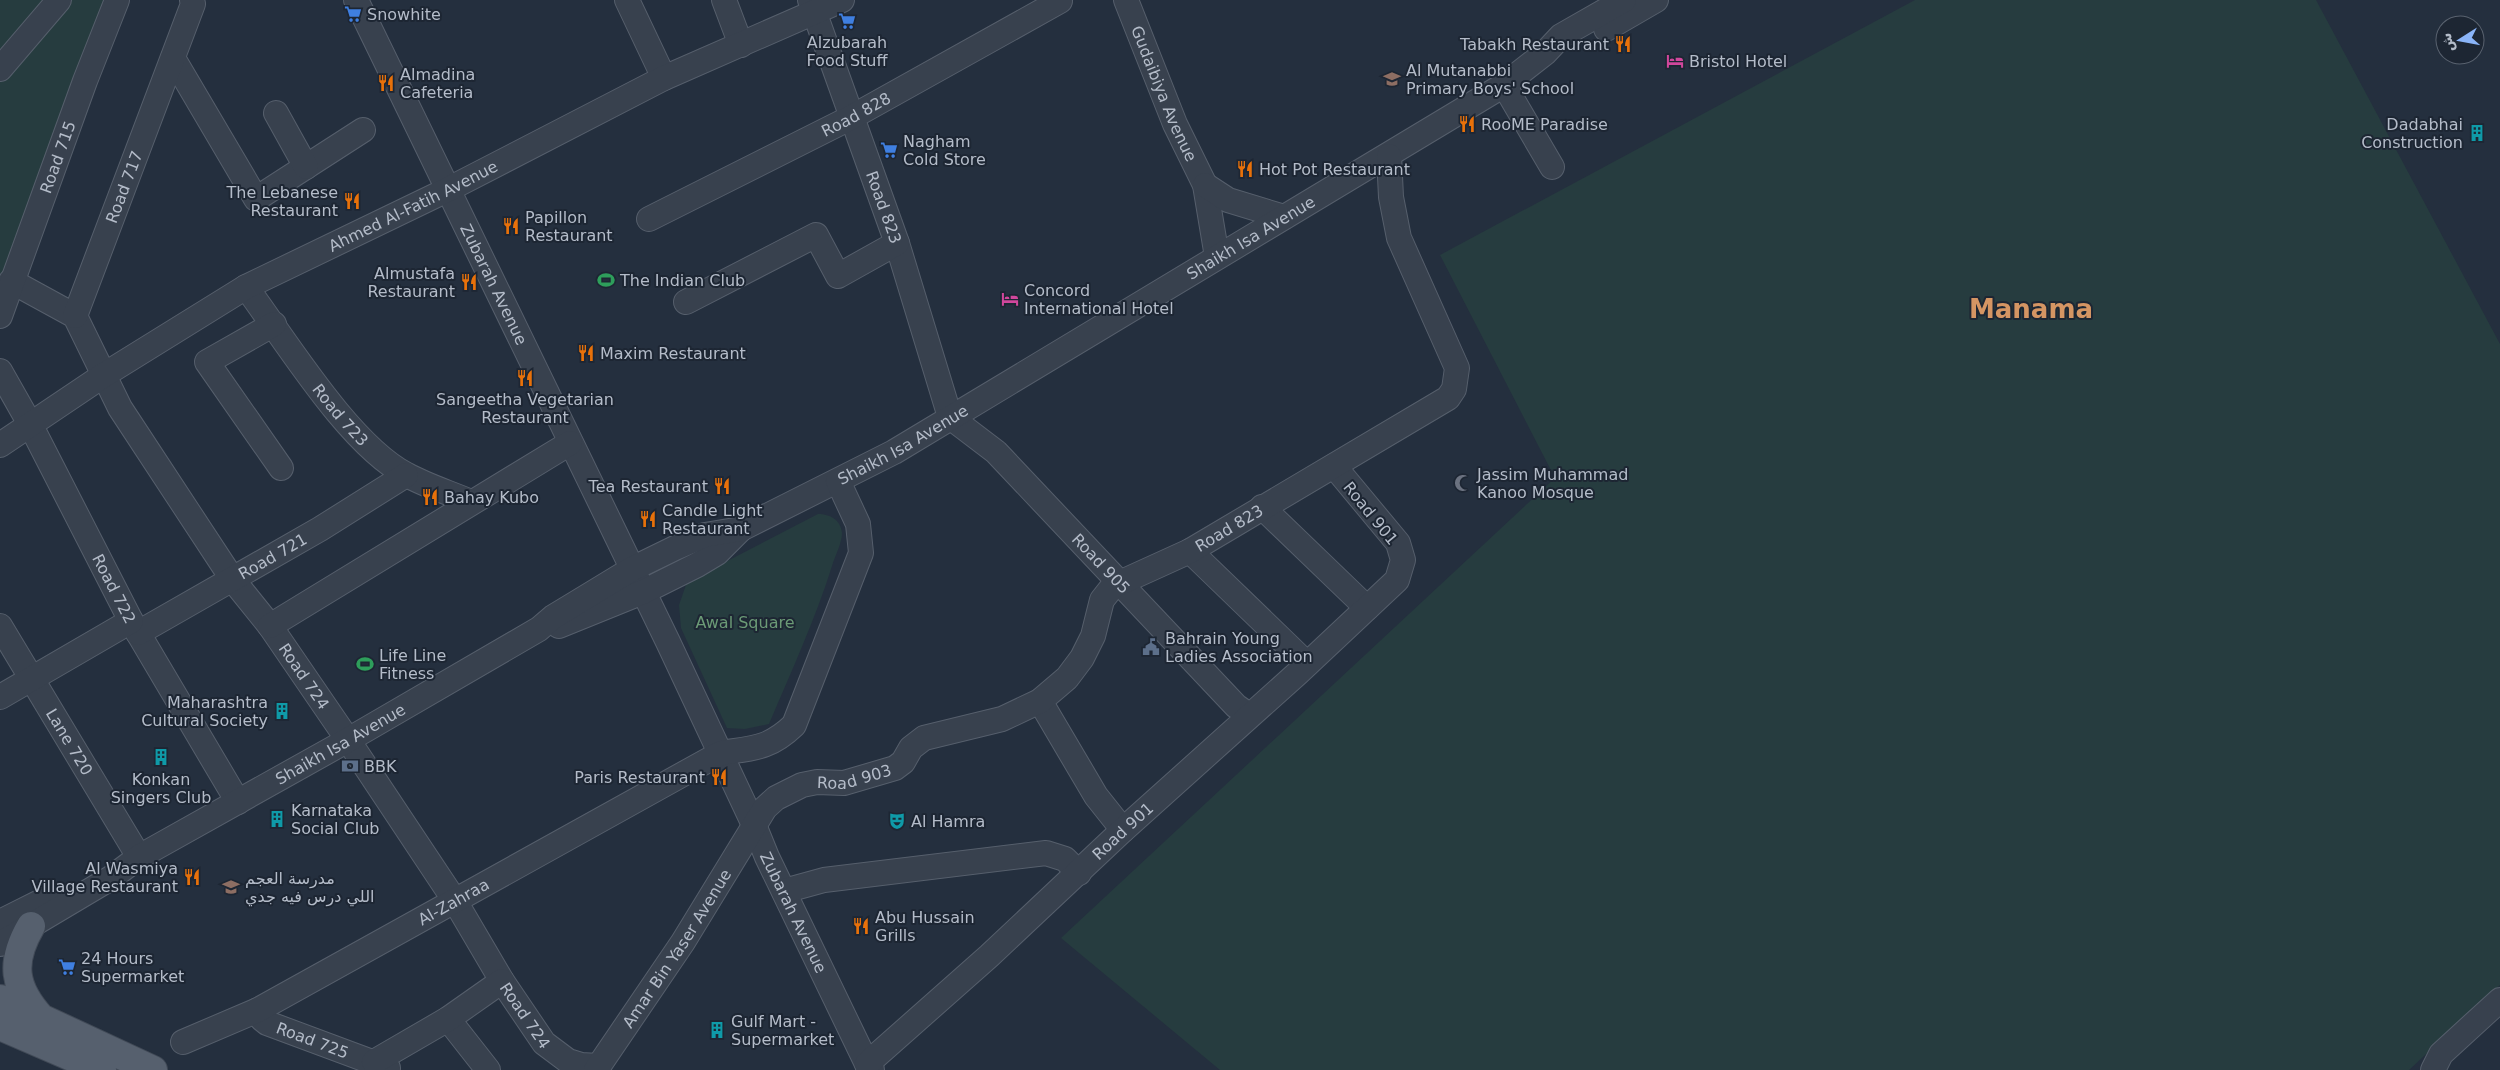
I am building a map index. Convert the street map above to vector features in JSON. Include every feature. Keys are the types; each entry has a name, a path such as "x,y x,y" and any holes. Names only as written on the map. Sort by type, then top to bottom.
{"main road":[{"path":"31,926 18,954 18,978 21,991 28,1004 41,1018"},
{"path":"0,1000 148,1069"},
{"path":"0,1026 89,1067"}],"street":[{"path":"0,69 59,0"},
{"name":"Road 715","path":"0,316 6,285 117,0"},
{"name":"Road 717","path":"74,316 173,58 193,4 192,0"},
{"name":"Zubarah Avenue","path":"356,0 721,753 784,891 870,1067"},
{"path":"627,0 664,78"},
{"path":"724,0 741,45"},
{"name":"Ahmed Al-Fatih Avenue","path":"0,445 104,375 246,287 449,189 664,78 741,45 812,7 842,0"},
{"name":"Gudaibiya Avenue","path":"1126,0 1175,124 1205,185 1213,226 1216,257"},
{"path":"1553,45 1600,0"},
{"name":"Shaikh Isa Avenue","path":"0,944 111,878 139,857 348,740 540,629 553,617 632,569 705,535 740,529 894,452 1284,216 1389,156 1504,85 1553,45 1624,0"},
{"name":"Shaikh Isa Avenue","path":"1553,45 1566,49 1584,42 1656,0"},
{"name":"Road 828","path":"649,219 852,117 1060,1"},
{"name":"Road 823","path":"812,7 897,243 950,417"},
{"path":"173,58 256,199 363,130"},
{"path":"1504,85 1552,167"},
{"path":"276,113 306,167"},
{"name":"Road 901","path":"870,1067 1123,830 1397,580 1403,560 1398,543 1334,466 1448,398 1458,378 1454,356 1399,238 1391,197 1389,156"},
{"path":"1205,185 1228,200 1284,216"},
{"path":"686,302 816,234 838,276 897,243"},
{"path":"6,285 74,316"},
{"name":"Road 723","path":"246,287 338,412 375,452 406,475 470,502"},
{"name":"Road 724","path":"74,316 120,408 233,580 270,626 348,740 455,901 502,982 544,1042 556,1054 581,1065 597,1068"},
{"path":"274,324 207,362 281,468"},
{"name":"Road 722","path":"0,371 30,424 135,627 238,802"},
{"name":"Road 905","path":"950,417 996,452 1236,706 1249,715"},
{"path":"270,626 470,502 570,443"},
{"name":"Road 823","path":"1120,582 1190,551 1334,466"},
{"name":"Road 721","path":"0,697 135,627 233,580 406,475"},
{"path":"721,753 760,748 779,739 794,725 832,621 861,553 858,524 838,481"},
{"path":"1262,507 1367,608"},
{"name":"Shaikh Isa Avenue","path":"540,629 582,618 643,592 717,553 740,529"},
{"path":"1190,551 1307,664"},
{"name":"Road 903","path":"754,824 765,808 788,790 816,782 844,783 883,773 900,765 911,748 924,738 1002,719 1040,701 1067,678 1082,658 1093,636 1102,600 1108,590 1120,582"},
{"name":"Lane 720","path":"0,626 139,857"},
{"path":"1040,701 1096,796 1123,830"},
{"name":"Al-Zahraa","path":"183,1042 258,1010 721,753"},
{"name":"Amar Bin Yaser Avenue","path":"597,1068 683,942 754,824"},
{"name":"Road 901","path":"784,891 824,880 1046,853 1065,859 1079,873"},
{"name":"Shaikh Isa Avenue","path":"0,922 44,901 104,868 139,857"},
{"name":"Road 725","path":"258,1010 262,1019 267,1023 383,1066 502,982"},
{"path":"2433,1070 2441,1054 2500,1000"},
{"path":"448,1019 488,1070"}],"green space":[{"path":"0,0 113,0 0,306"},
{"path":"1915,0 2316,0 2500,344 2500,985 2409,1070 1220,1070 1061,938 1555,478 1440,255"},
{"name":"Awal Square","path":"818,514 827,515 837,521 841,528 842,537 818,606 769,724 745,729 727,728 681,628 679,605 687,582"}],"place":[{"name":"Snowhite","path":"353,14"},
{"name":"Alzubarah Food Stuff","path":"847,21"},
{"name":"Tabakh Restaurant","path":"1623,44"},
{"name":"Bristol Hotel","path":"1675,61"},
{"name":"Al Mutanabbi Primary Boys' School","path":"1392,79"},
{"name":"Almadina Cafeteria","path":"386,83"},
{"name":"RooME Paradise","path":"1467,124"},
{"name":"Dadabhai Construction","path":"2477,133"},
{"name":"Nagham Cold Store","path":"889,150"},
{"name":"Hot Pot Restaurant","path":"1245,169"},
{"name":"The Lebanese Restaurant","path":"352,201"},
{"name":"Papillon Restaurant","path":"511,226"},
{"name":"The Indian Club","path":"606,280"},
{"name":"Almustafa Restaurant","path":"469,282"},
{"name":"Concord International Hotel","path":"1010,299"},
{"name":"Maxim Restaurant","path":"586,353"},
{"name":"Sangeetha Vegetarian Restaurant","path":"525,378"},
{"name":"Jassim Muhammad Kanoo Mosque","path":"1463,483"},
{"name":"Tea Restaurant","path":"722,486"},
{"name":"Bahay Kubo","path":"430,497"},
{"name":"Candle Light Restaurant","path":"648,519"},
{"name":"Bahrain Young Ladies Association","path":"1151,647"},
{"name":"Life Line Fitness","path":"365,664"},
{"name":"Maharashtra Cultural Society","path":"282,711"},
{"name":"Konkan Singers Club","path":"161,757"},
{"name":"BBK","path":"350,766"},
{"name":"Paris Restaurant","path":"719,777"},
{"name":"Karnataka Social Club","path":"277,819"},
{"name":"Al Hamra","path":"897,821"},
{"name":"Al Wasmiya Village Restaurant","path":"192,877"},
{"name":"مدرسة العجم اللي درس فيه جدي","path":"231,887"},
{"name":"Abu Hussain Grills","path":"861,926"},
{"name":"24 Hours Supermarket","path":"67,967"},
{"name":"Gulf Mart - Supermarket","path":"717,1030"}],"district":[{"name":"Manama","path":"2031,309"}]}
